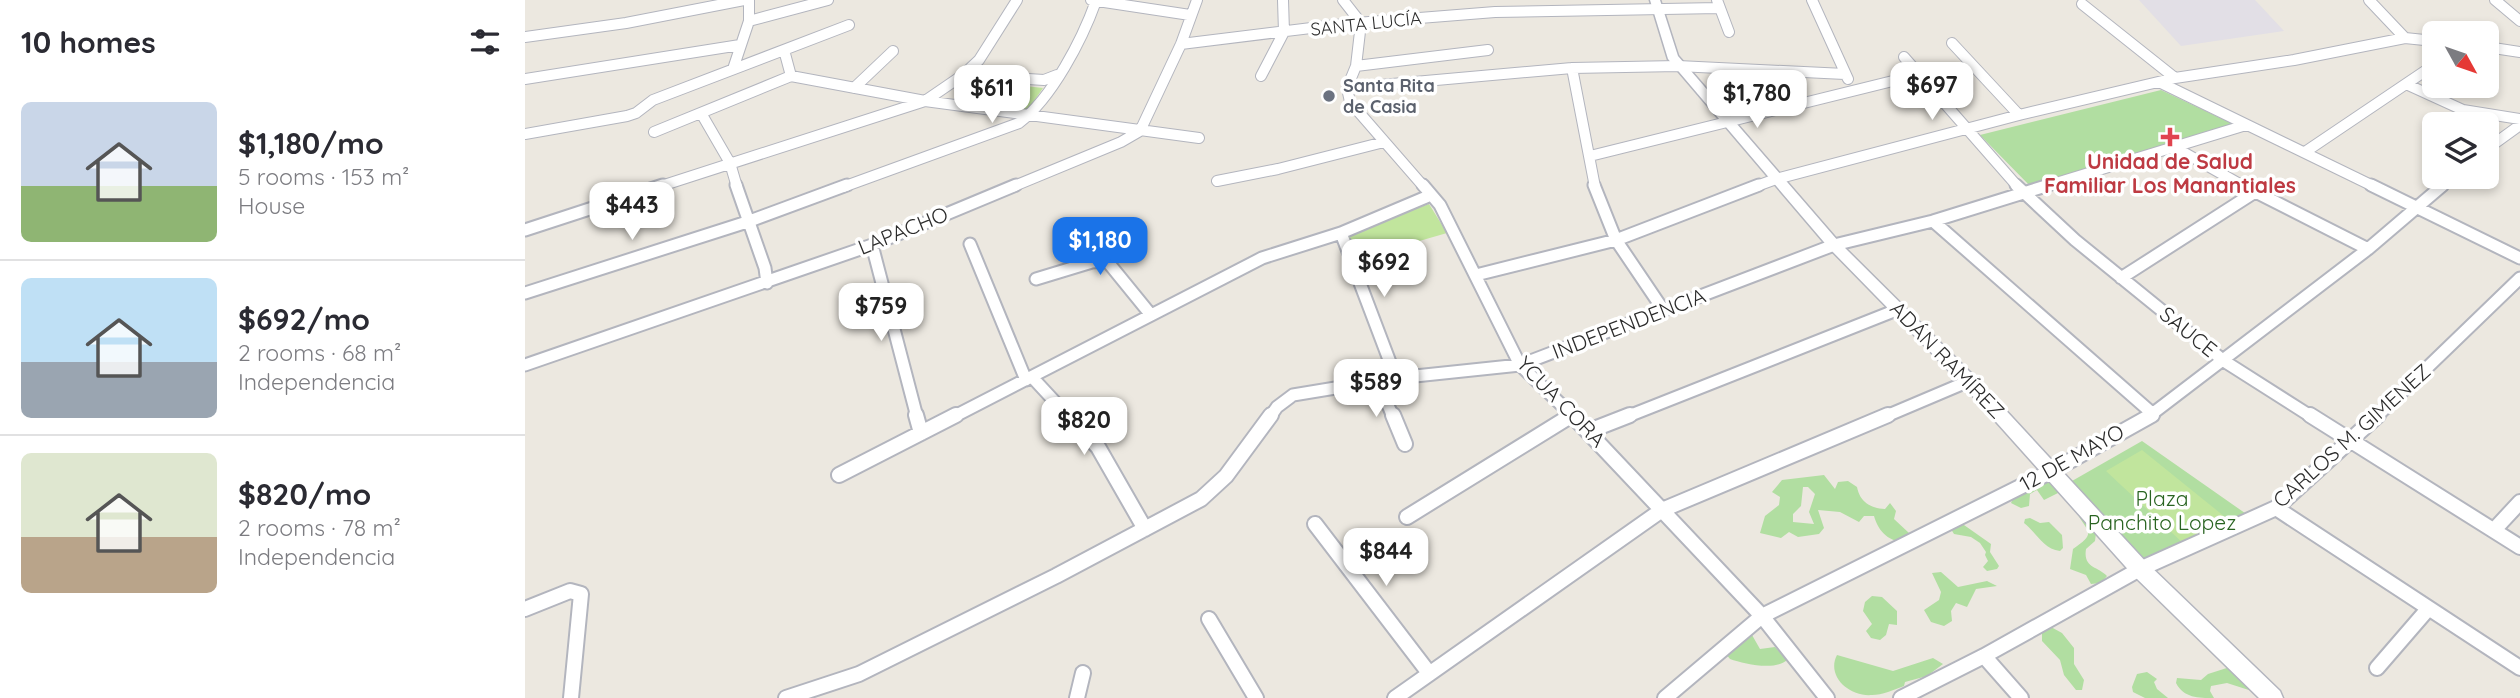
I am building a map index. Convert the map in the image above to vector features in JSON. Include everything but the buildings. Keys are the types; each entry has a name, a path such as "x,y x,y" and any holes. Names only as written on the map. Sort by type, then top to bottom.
{"street":[{"path":"525,37 626,23 744,0"},
{"path":"733,69 750,21 749,0"},
{"path":"750,21 828,0"},
{"path":"525,230 925,101 963,75 979,60 1017,0"},
{"path":"1090,0 1120,2 1190,15"},
{"path":"1140,131 1181,44 1197,0"},
{"path":"1261,76 1284,32 1283,0"},
{"path":"1343,0 1361,23 1356,66 1346,88 1572,68 1678,66 1845,74"},
{"path":"1812,0 1845,74 1855,90"},
{"path":"2095,0 2082,4 2175,78"},
{"path":"2369,0 2405,38"},
{"path":"2495,0 2520,21"},
{"path":"525,293 747,222 1019,123 1031,114 1081,41 1096,1"},
{"path":"1718,4 1729,32"},
{"name":"SANTA LUCÍA","path":"1181,44 1361,23 1518,10 1718,4"},
{"name":"ADÁN RAMÍREZ","path":"1656,5 1667,47 1678,66 1776,179 1835,245 1969,382 2140,569 2273,698"},
{"path":"525,134 636,113 653,100 849,25"},
{"path":"1476,275 1616,240 1776,179 2019,115 2175,78 2294,60 2405,38 2422,40"},
{"path":"1952,43 2019,115"},
{"path":"525,79 740,45"},
{"path":"2499,49 2520,52"},
{"path":"784,50 791,76"},
{"path":"1356,66 1488,50"},
{"path":"854,88 893,51"},
{"name":"SAUCE","path":"1904,57 1965,130 2023,193 2121,278 2224,361 2520,547"},
{"path":"1572,68 1596,195 1616,240 1664,311"},
{"path":"2305,152 2422,73"},
{"path":"963,75 1044,80 1057,75"},
{"path":"1590,156 1917,75"},
{"path":"653,132 791,76 925,101 1199,138"},
{"path":"2159,82 2520,258"},
{"path":"2406,84 2463,110 2520,119"},
{"name":"YCUA CORA","path":"1346,88 1355,110 1431,195 1447,218 1520,365 1589,431 1762,616 1827,698"},
{"path":"701,113 730,163 747,222 765,268 767,283"},
{"name":"INDEPENDENCIA","path":"1056,576 1213,490 1284,400 1317,389 1520,365 1835,245 1933,221 2246,125"},
{"path":"2499,140 2520,125"},
{"name":"LAPACHO","path":"525,365 871,245 1121,142 1140,131"},
{"path":"1217,181 1384,142"},
{"path":"2176,148 2255,192 2368,249"},
{"name":"12 DE MAYO","path":"1665,698 1762,616 2050,472 2153,414 2368,249 2438,189"},
{"path":"2121,278 2255,192"},
{"path":"839,475 1262,258 1341,233 1431,195"},
{"path":"1933,221 2153,414"},
{"path":"1341,233 1396,378"},
{"path":"970,244 1029,379 1098,447 1145,529"},
{"path":"871,245 921,433"},
{"path":"1036,279 1092,262 1107,261 1151,316"},
{"name":"CARLOS M. GIMENEZ","path":"1901,698 1984,656 2140,569 2276,508 2350,442 2520,278"},
{"path":"1589,431 1899,309"},
{"path":"1378,381 1405,444"},
{"path":"1395,698 1662,510 1969,382"},
{"path":"1407,517 1572,415"},
{"path":"2494,530 2520,502"},
{"path":"2276,508 2520,668"},
{"path":"1315,524 1429,673"},
{"path":"786,698 859,674 1056,576"},
{"path":"525,609 570,591 581,594 571,698"},
{"path":"2377,668 2428,608"},
{"path":"1209,619 1256,698"},
{"path":"1984,656 2021,698"},
{"path":"1077,698 1083,673"}],"shaded area":[{"path":"2139,0 2255,0 2284,31 2181,46"}],"green space":[{"path":"982,81 1043,88 1027,111 961,104"},
{"path":"2161,90 2233,124 2031,187 1980,135"},
{"path":"1429,204 1447,233 1357,259 1346,233"},
{"name":"Plaza Panchito Lopez","path":"2142,441 2252,518 2150,569 2072,481"},
{"path":"2142,450 2230,521 2185,545 2106,471"},
{"path":"1824,475 1835,489 1838,482 1848,481 1857,487 1863,500 1870,506 1885,509 1890,503 1896,511 1894,519 1909,533 1911,542 1898,541 1887,536 1879,528 1874,516 1864,516 1859,522 1840,512 1818,510 1824,528 1819,534 1798,537 1789,532 1781,538 1760,533 1765,516 1779,505 1780,497 1772,492 1782,480","holes":["1803,487 1808,487 1815,494 1809,512 1814,524 1793,522 1793,514 1801,506"]},
{"path":"2047,480 2052,481 2060,492 2044,500 2037,490 2030,494 2029,506 2021,508 2011,503 2014,496"},
{"path":"2079,509 2096,533 2095,541 2086,549 2086,555 2089,563 2107,576 2101,583 2091,584 2086,575 2070,569 2073,549 2088,535 2076,511"},
{"path":"2030,518 2040,523 2049,522 2062,535 2063,548 2060,551 2045,544 2024,523 2025,519"},
{"path":"1964,525 1991,544 1990,552 1999,566 1997,569 1987,571 1983,567 1988,561 1986,552 1980,543 1971,537 1954,534 1949,526"},
{"path":"1941,572 1958,587 1987,581 1997,586 1976,589 1967,607 1956,603 1951,611 1952,621 1944,626 1931,622 1924,610 1939,600 1941,592 1932,573"},
{"path":"1872,596 1882,597 1897,611 1897,625 1889,624 1886,635 1880,640 1871,638 1866,631 1872,624 1863,611 1865,602"},
{"path":"2051,627 2062,633 2074,648 2074,664 2084,680 2082,690 2076,690 2064,675 2060,660 2042,641 2042,631"},
{"path":"1747,633 1752,635 1760,649 1775,647 1787,660 1767,666 1730,659 1726,654"},
{"path":"1837,655 1893,671 1933,658 1943,664 1927,676 1905,682 1904,686 1880,694 1863,695 1848,689 1837,677 1834,663"},
{"path":"2233,666 2255,692 2227,683 2211,686 2210,691 2214,698 2197,697 2183,692 2176,683 2177,678 2201,680 2208,674"},
{"path":"2147,672 2157,679 2154,682 2157,689 2168,698 2145,698 2133,692 2137,674"}],"place":[{"name":"Santa Rita de Casia","path":"1329,96"},
{"name":"Unidad de Salud Familiar Los Manantiales","path":"2170,137"}]}
